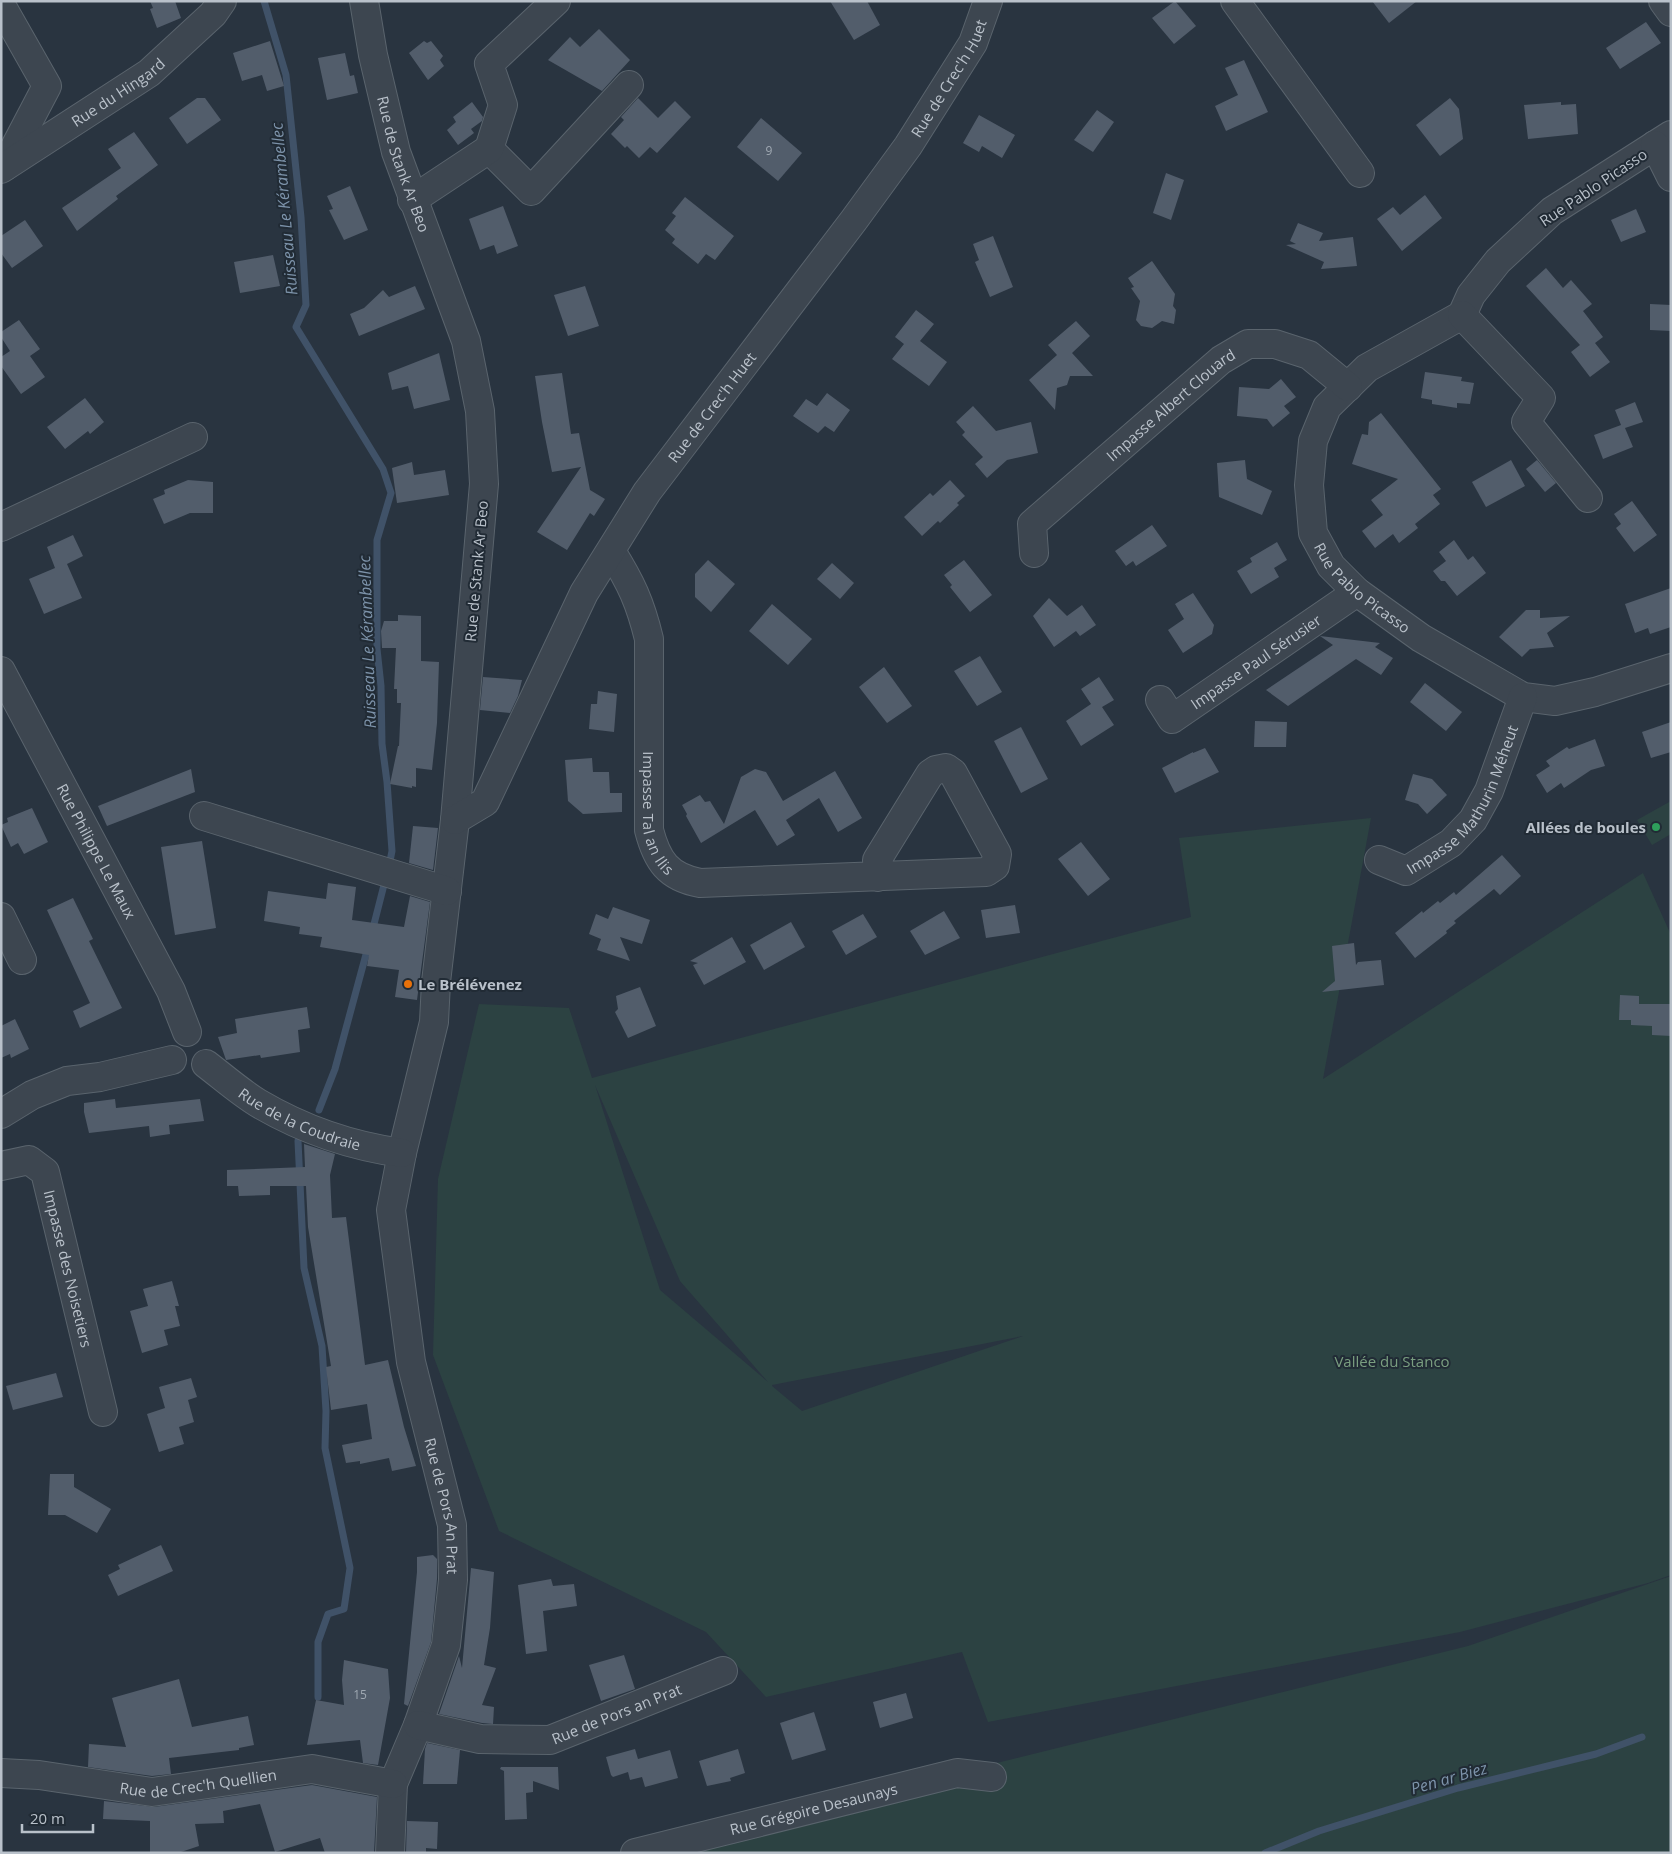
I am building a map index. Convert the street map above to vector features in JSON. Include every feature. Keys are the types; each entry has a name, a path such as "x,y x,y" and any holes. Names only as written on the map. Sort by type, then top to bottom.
{"street":[{"name":"Rue du Hingard","path":"3,168 149,73 213,14 222,1"},
{"name":"Rue de Stank Ar Beo","path":"364,1 373,55 396,152 412,200 466,341 480,411 484,484 455,820 436,982 434,1022 402,1153"},
{"path":"412,200 489,149 503,105 489,64 556,1"},
{"name":"Rue de Crec'h Huet","path":"455,820 485,802 584,593 647,492 908,146 973,43 988,1"},
{"path":"1235,1 1360,173"},
{"path":"1663,1 1671,12"},
{"path":"1,5 47,86 3,168"},
{"path":"489,149 531,191 629,85"},
{"path":"1663,140 1671,178"},
{"name":"Rue Pablo Picasso","path":"1663,140 1552,211 1498,261 1471,295 1462,315 1367,368 1327,407 1313,441 1309,486 1313,533 1332,566 1357,592 1422,638 1523,696 1554,701 1595,692 1671,668"},
{"path":"1462,315 1541,398 1526,422 1588,498"},
{"name":"Impasse Albert Clouard","path":"1034,553 1032,524 1221,360 1248,344 1275,344 1309,355 1348,387"},
{"path":"1,527 193,437"},
{"name":"Impasse Tal an Ilis","path":"611,550 631,583 642,611 649,639 649,830 653,846 662,863 671,872 684,880 700,883 878,877 986,872 995,866 997,854 953,773 946,768 936,770 930,774 878,860 878,877"},
{"name":"Impasse Paul Sérusier","path":"1160,700 1172,719 1357,592"},
{"name":"Rue Philippe Le Maux","path":"1,671 171,991 188,1032"},
{"name":"Impasse Mathurin Méheut","path":"1379,860 1406,872 1451,842 1474,820 1489,791 1523,696"},
{"path":"204,816 447,891"},
{"path":"1,917 22,960"},
{"path":"188,1032 199,1034 208,1042 211,1053 206,1064 195,1072 182,1070 172,1060 171,1048 177,1037 188,1032"},
{"path":"1,1114 32,1095 67,1081 100,1077 172,1060"},
{"name":"Rue de la Coudraie","path":"206,1064 258,1103 320,1133 377,1149 402,1153"},
{"name":"Rue de Pors An Prat","path":"390,1853 393,1784 418,1725 446,1645 453,1580 452,1525 411,1362 391,1210 402,1153"},
{"name":"Impasse des Noisetiers","path":"1,1166 29,1160 45,1172 103,1412"},
{"name":"Rue de Pors an Prat","path":"418,1725 480,1739 550,1740 723,1671"},
{"name":"Rue de Crec'h Quellien","path":"1,1774 39,1775 152,1792 312,1769 393,1784"},
{"name":"Rue Grégoire Desaunays","path":"635,1853 958,1773 992,1776"}],"green space":[{"name":"Allées de boules","path":"1671,801 1671,834 1652,845 1637,820"},
{"name":"Vallée du Stanco","path":"1371,818 1323,1079 1643,873 1671,935 1671,1575 1648,1583 1460,1632 988,1722 962,1652 766,1697 706,1632 499,1531 433,1355 438,1179 479,1004 569,1008 592,1078 1191,917 1179,838","holes":["595,1085 680,1281 768,1382 660,1290","1023,1336 802,1411 772,1386 772,1385"]},
{"path":"1671,1576 1671,1853 635,1853 1468,1646"}],"building":[{"path":"150,1 175,1 181,18 157,28 150,9 153,8"},
{"path":"830,1 867,1 880,25 854,40"},
{"path":"1175,1 1196,26 1174,44 1152,18"},
{"path":"1372,1 1417,1 1389,23"},
{"path":"1646,22 1661,43 1620,69 1606,48"},
{"path":"599,29 630,60 602,91 548,60 570,37 580,47"},
{"path":"270,41 284,86 267,91 262,75 242,81 233,53"},
{"path":"424,41 427,43 431,41 443,56 440,60 444,66 428,80 409,53"},
{"path":"345,53 350,76 354,75 358,93 327,100 318,58"},
{"path":"1244,60 1268,112 1226,131 1215,106 1238,95 1225,68"},
{"path":"197,98 205,98 221,120 187,144 169,118"},
{"path":"638,98 658,118 675,101 691,117 657,153 650,147 639,158 627,146 625,148 611,134 624,120 621,117"},
{"path":"1450,98 1459,109 1463,139 1440,156 1416,125"},
{"path":"472,102 483,117 482,121 471,129 474,133 458,145 447,130 456,122 453,117"},
{"path":"1561,102 1561,105 1576,104 1578,134 1528,139 1524,105"},
{"path":"1097,110 1114,122 1093,152 1074,140"},
{"path":"979,115 1015,135 1002,158 982,146 979,152 963,143"},
{"path":"761,118 802,153 778,181 737,147"},
{"path":"134,132 158,165 116,196 118,199 77,231 62,208 121,168 108,149"},
{"path":"1166,173 1184,180 1171,220 1153,213"},
{"path":"350,186 368,230 344,240 329,210 333,209 327,196"},
{"path":"1425,195 1442,218 1402,251 1377,219 1393,207 1400,215"},
{"path":"685,197 734,236 715,260 706,254 698,264 672,243 675,239 665,230 676,216 672,213"},
{"path":"503,206 518,246 497,254 494,245 480,250 469,219"},
{"path":"1636,209 1646,232 1621,242 1611,220"},
{"path":"25,220 43,246 12,268 1,253 1,236"},
{"path":"1298,223 1323,233 1319,241 1353,237 1357,266 1321,269 1324,262 1286,245 1296,244 1290,241"},
{"path":"993,236 1013,287 990,297 975,262 979,260 973,244"},
{"path":"273,255 280,286 240,293 234,262"},
{"path":"1152,261 1175,294 1173,306 1176,310 1174,324 1162,321 1152,328 1141,326 1136,320 1140,301 1131,288 1134,287 1128,278"},
{"path":"1546,268 1563,288 1571,280 1592,304 1583,311 1603,337 1595,343 1610,362 1590,377 1571,352 1580,345 1526,286"},
{"path":"415,286 425,309 359,336 350,314 364,308 383,290 389,297"},
{"path":"585,286 599,326 568,336 554,295"},
{"path":"1650,304 1671,305 1671,331 1650,330"},
{"path":"916,310 934,324 920,341 947,362 929,386 892,359 904,344 895,337"},
{"path":"19,320 40,349 30,356 45,377 21,394 1,366 1,357 10,351 1,337 1,332"},
{"path":"1076,321 1090,336 1072,353 1093,376 1070,376 1067,385 1057,388 1055,410 1029,380 1057,355 1048,345"},
{"path":"439,353 450,400 414,409 408,386 392,390 388,373"},
{"path":"1425,372 1462,377 1461,381 1474,383 1470,404 1457,403 1457,408 1432,404 1432,400 1421,398"},
{"path":"562,373 571,434 579,433 590,490 605,499 594,516 590,513 567,550 537,532 581,467 552,472 535,376"},
{"path":"1281,379 1296,397 1284,406 1290,413 1273,427 1267,419 1237,416 1239,387 1269,389"},
{"path":"827,393 850,410 834,432 825,426 818,433 793,416 806,399 817,406"},
{"path":"85,398 104,422 90,434 88,431 65,449 47,427"},
{"path":"1635,402 1643,422 1625,428 1633,447 1603,459 1594,435 1621,425 1615,410"},
{"path":"973,406 996,431 1031,422 1038,453 1007,460 987,478 975,464 983,457 962,435 965,432 956,422"},
{"path":"1381,413 1441,489 1433,495 1440,504 1415,524 1418,528 1399,543 1393,534 1375,548 1362,531 1383,515 1371,500 1398,479 1352,464 1362,434 1368,435 1369,422"},
{"path":"1245,460 1247,479 1272,491 1262,515 1219,497 1217,463"},
{"path":"1511,460 1525,486 1486,507 1472,482"},
{"path":"1537,460 1556,483 1545,492 1526,469"},
{"path":"412,462 414,475 445,470 449,495 397,503 392,468"},
{"path":"188,480 213,482 213,513 190,513 164,524 153,499 165,494 164,490"},
{"path":"950,480 965,496 957,503 959,505 940,523 938,521 922,536 904,517 930,493 933,496"},
{"path":"1632,501 1657,535 1634,552 1616,528 1621,524 1614,514"},
{"path":"1152,525 1167,546 1136,566 1133,561 1126,566 1115,551"},
{"path":"73,535 83,556 67,564 82,598 44,614 29,579 55,568 47,547"},
{"path":"1454,540 1468,560 1473,556 1486,573 1457,596 1445,581 1441,581 1433,571 1446,561 1439,552"},
{"path":"1277,542 1287,560 1274,568 1279,577 1251,594 1237,571 1252,562 1250,558"},
{"path":"708,560 735,584 711,612 695,597 695,574"},
{"path":"964,560 992,595 970,612 950,587 952,585 944,575"},
{"path":"832,563 854,583 840,599 817,579"},
{"path":"1671,588 1671,627 1650,634 1648,628 1635,633 1625,604"},
{"path":"1193,593 1214,625 1212,634 1183,653 1168,630 1184,619 1175,604"},
{"path":"1049,598 1067,616 1082,605 1096,625 1080,636 1076,631 1054,647 1033,616"},
{"path":"772,604 812,639 788,665 749,631"},
{"path":"1526,610 1540,610 1540,618 1570,616 1547,633 1554,647 1530,649 1522,657 1499,637"},
{"path":"398,615 421,616 421,661 439,662 437,723 432,770 416,768 416,787 412,786 412,788 390,784 399,746 401,703 397,703 397,689 394,689 396,648 382,648 381,631 384,621 398,621"},
{"path":"1320,636 1380,643 1375,647 1393,658 1381,675 1356,659 1288,706 1266,690 1333,645"},
{"path":"980,656 1002,692 977,706 954,671"},
{"path":"884,667 912,706 887,723 859,687"},
{"path":"483,677 522,680 518,696 510,713 480,710"},
{"path":"1099,677 1114,700 1102,707 1114,725 1081,746 1066,721 1091,704 1081,689"},
{"path":"1425,683 1462,712 1446,731 1410,702"},
{"path":"598,691 617,694 614,732 589,729 591,704 597,704"},
{"path":"1255,721 1287,722 1286,747 1254,747"},
{"path":"1671,722 1671,752 1651,758 1642,732"},
{"path":"1021,727 1048,779 1021,793 994,741"},
{"path":"1595,739 1605,766 1591,770 1564,788 1561,783 1547,793 1536,775 1550,766 1546,761 1567,747 1569,749"},
{"path":"1205,748 1219,772 1175,793 1162,768"},
{"path":"592,758 593,772 609,772 610,793 622,793 622,812 583,814 568,801 565,760"},
{"path":"191,769 195,792 107,826 98,806"},
{"path":"755,769 766,772 783,801 835,771 862,818 838,832 819,798 786,820 795,835 777,846 755,810 701,843 682,805 700,795 705,802 710,801 724,824 741,777"},
{"path":"1413,774 1432,779 1447,795 1427,814 1418,804 1405,800"},
{"path":"32,808 48,842 24,854 18,843 11,847 1,825 8,822 7,818"},
{"path":"413,826 438,828 433,870 409,863"},
{"path":"202,841 216,928 175,935 161,847"},
{"path":"1081,842 1110,879 1088,896 1058,859"},
{"path":"1502,855 1521,876 1500,895 1494,889 1454,921 1456,923 1446,931 1447,933 1415,958 1395,933 1422,911 1423,913 1438,901 1440,903 1454,892 1456,895"},
{"path":"328,883 356,887 352,920 404,927 410,896 430,902 417,1000 395,997 399,970 367,966 369,955 320,947 322,937 299,934 300,927 264,921 268,891 326,899"},
{"path":"73,898 93,939 89,941 122,1008 80,1028 73,1011 90,1003 47,910"},
{"path":"1015,905 1020,933 986,938 981,910"},
{"path":"613,907 650,920 642,944 620,937 630,961 597,950 601,939 589,934 596,914 608,919"},
{"path":"944,911 960,938 925,955 910,931"},
{"path":"863,914 877,937 846,955 832,931"},
{"path":"791,922 805,947 764,970 750,945"},
{"path":"732,937 746,962 704,985 693,965 698,963 690,961"},
{"path":"1354,943 1356,965 1358,962 1381,960 1384,985 1322,992 1335,981 1332,946"},
{"path":"640,987 656,1026 628,1038 615,1012 618,1009 616,996"},
{"path":"1620,995 1639,996 1639,1004 1671,1004 1671,1036 1652,1035 1652,1026 1631,1025 1631,1020 1619,1020"},
{"path":"307,1007 310,1028 298,1030 300,1052 261,1058 260,1055 226,1060 218,1037 237,1033 235,1019"},
{"path":"15,1019 29,1049 11,1058 10,1054 1,1058 1,1026"},
{"path":"115,1099 116,1108 200,1099 204,1121 169,1125 170,1134 150,1137 149,1126 89,1133 84,1103"},
{"path":"304,1144 335,1154 330,1175 332,1218 346,1217 365,1365 388,1360 404,1427 416,1466 392,1471 389,1458 360,1464 360,1461 346,1463 342,1445 372,1439 367,1404 331,1410 326,1367 331,1366 308,1227 306,1186 270,1186 270,1195 239,1196 238,1186 227,1186 227,1170 305,1167"},
{"path":"172,1281 179,1306 175,1306 180,1326 164,1330 168,1345 142,1353 130,1311 148,1306 143,1289"},
{"path":"56,1373 63,1397 13,1410 6,1386"},
{"path":"191,1378 197,1397 188,1400 194,1422 179,1427 184,1444 159,1452 147,1414 165,1408 159,1387"},
{"path":"50,1474 74,1474 74,1487 111,1509 97,1533 65,1515 48,1515"},
{"path":"161,1545 173,1571 118,1596 108,1575 120,1569 118,1565"},
{"path":"433,1555 437,1559 437,1579 431,1642 408,1706 404,1704 417,1557"},
{"path":"471,1568 494,1572 490,1628 484,1665 496,1668 482,1705 494,1707 493,1724 439,1714 459,1656 462,1668"},
{"path":"551,1579 553,1586 574,1584 577,1606 543,1611 547,1651 526,1654 518,1585"},
{"path":"624,1655 635,1689 601,1701 589,1665"},
{"path":"344,1660 388,1669 390,1698 378,1765 363,1763 360,1740 307,1745 316,1700 344,1705 342,1680"},
{"path":"179,1679 192,1727 248,1716 254,1745 239,1748 239,1750 169,1758 171,1774 152,1776 88,1767 89,1744 126,1747 112,1698"},
{"path":"906,1693 913,1718 880,1728 873,1702"},
{"path":"814,1712 826,1750 792,1760 780,1723"},
{"path":"427,1743 460,1750 457,1784 423,1784"},
{"path":"635,1749 638,1759 670,1750 678,1778 645,1787 642,1777 630,1780 628,1772 613,1777 606,1757"},
{"path":"738,1749 745,1773 730,1778 731,1781 707,1786 699,1761"},
{"path":"501,1767 558,1767 559,1790 533,1781 533,1792 526,1793 527,1819 505,1820 504,1771 500,1769"},
{"path":"312,1785 377,1797 374,1853 325,1853 320,1838 275,1852 260,1804 223,1811 224,1823 195,1824 199,1846 178,1853 150,1853 150,1821 103,1819 104,1801 154,1807"},
{"path":"407,1821 438,1822 437,1849 426,1848 426,1853 406,1853"}],"waterway":[{"name":"Ruisseau Le Kérambellec","path":"264,1 286,75 301,217 306,305 296,327 383,469 391,493 377,540 377,649 381,686 382,744 392,851 389,866"},
{"name":"Ruisseau Le Kérambellec","path":"372,932 386,877"},
{"name":"Ruisseau Le Kérambellec","path":"319,1110 335,1069 368,947"},
{"name":"Ruisseau Le Kérambellec","path":"298,1141 304,1268 322,1346 326,1411 325,1448 350,1568 344,1609 328,1614 318,1642 318,1697"},
{"name":"Pen ar Biez","path":"1265,1853 1319,1831 1458,1788 1596,1754 1642,1737"}],"place":[{"name":"Allées de boules","path":"1656,827"},
{"name":"Le Brélévenez","path":"408,984"}]}
